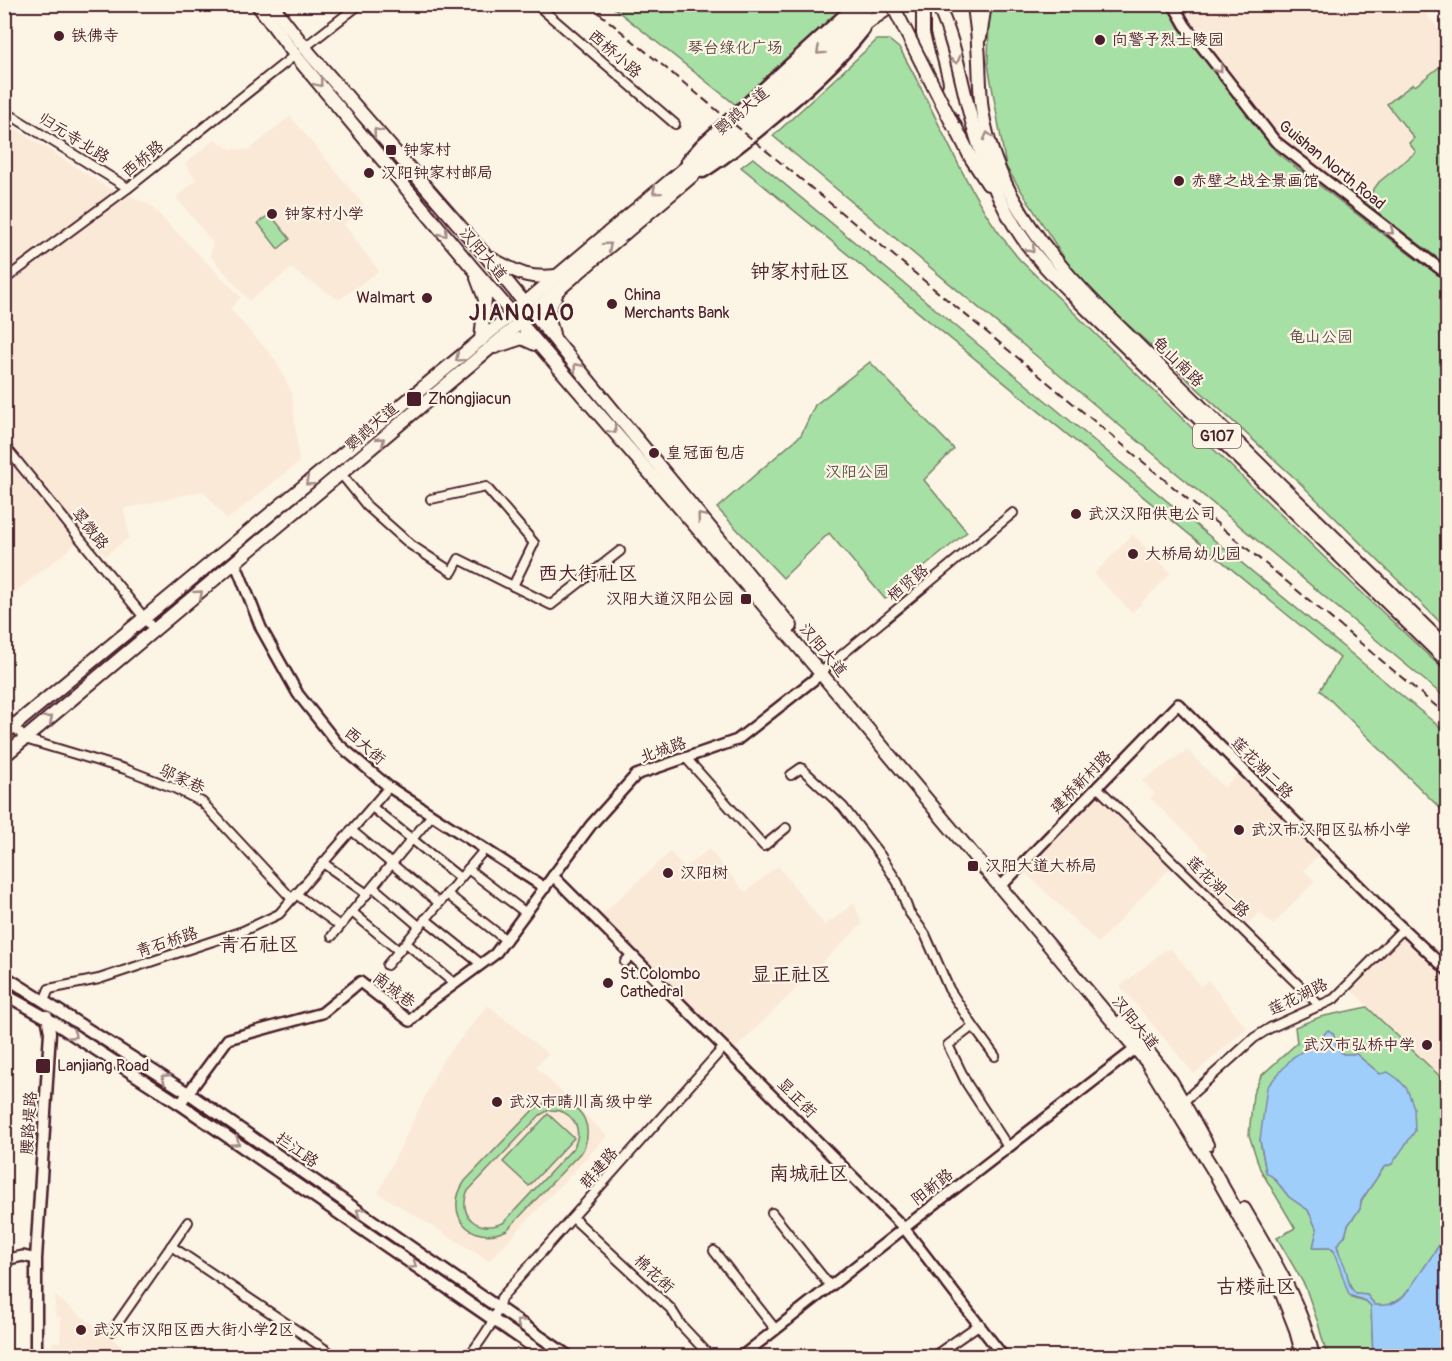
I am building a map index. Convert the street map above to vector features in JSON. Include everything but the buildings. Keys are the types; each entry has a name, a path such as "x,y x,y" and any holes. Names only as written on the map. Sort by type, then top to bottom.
{"main road":[{"name":"汉阳大道","path":"257,4 484,255 824,671 1139,1046 1171,1081 1289,1286 1314,1356"},
{"name":"汉阳大道","path":"271,4 300,51 471,266 1006,881 1139,1046 1146,1062 1212,1168 1281,1291 1303,1356"},
{"name":"鹦鹉大道","path":"4,756 342,475 485,345 676,181 866,9 894,4"},
{"path":"894,4 954,127 971,158 999,199"},
{"path":"923,4 923,34 928,56 937,86 954,127"},
{"name":"G107","path":"937,4 955,56 975,134 999,199"},
{"name":"G107","path":"974,4 978,44"},
{"path":"978,44 985,4"},
{"path":"676,181 726,158 793,102 848,50 866,9"},
{"name":"龟山南路","path":"978,44 982,111 999,172 1017,208 1055,260 1094,302 1448,649"},
{"name":"龟山南路","path":"999,199 1028,246 1076,298 1448,662"},
{"path":"484,255 510,269 534,278 560,280 547,313 558,344"},
{"path":"471,266 485,300 485,345 522,338 539,346 548,354"},
{"name":"鹦鹉大道","path":"9,730 144,618 485,345"},
{"name":"拦江路","path":"4,976 188,1093 568,1356"},
{"name":"拦江路","path":"4,994 47,1018 180,1104 546,1356"},
{"name":"腰路堤路","path":"36,1356 36,1259 50,1032 44,1001"}],"street":[{"name":"西桥路","path":"4,280 128,188 360,4"},
{"name":"西桥小路","path":"536,4 675,124"},
{"name":"Guishan North Road","path":"1173,4 1185,25 1275,141 1448,275"},
{"name":"归元寺北路","path":"4,111 128,188"},
{"name":"翠微路","path":"4,445 155,631"},
{"path":"342,475 367,506 402,537 452,572 459,559 551,605 591,576 620,551"},
{"path":"431,499 486,487 534,543 513,586"},
{"name":"栖贤路","path":"824,671 1013,513"},
{"name":"西大街","path":"236,562 261,628 298,694 337,743 389,787 544,888"},
{"name":"北城路","path":"544,888 591,825 636,775 737,740 824,671"},
{"name":"建桥新村路","path":"1006,881 1178,704"},
{"name":"莲花湖二路","path":"1178,704 1403,929"},
{"path":"4,714 9,730 25,739"},
{"name":"邬家巷","path":"25,739 125,769 174,788 202,802 294,897 340,926"},
{"path":"686,758 764,846 786,828"},
{"path":"791,775 801,768 829,792 880,855 898,883 909,912 925,934 949,989 995,1056"},
{"name":"青石桥路","path":"44,1001 49,989 99,979 243,931 279,914 389,787"},
{"name":"莲花湖一路","path":"1097,787 1320,1006"},
{"path":"372,807 460,878"},
{"path":"332,936 432,815"},
{"path":"351,830 439,903"},
{"path":"387,965 485,849"},
{"path":"323,863 367,894"},
{"path":"468,869 526,913"},
{"name":"显正街","path":"553,876 628,958 754,1076 904,1228 1003,1356"},
{"path":"373,887 419,926"},
{"name":"南城巷","path":"180,1104 228,1039 322,1013 360,982 410,1021 427,1004 495,954 544,888"},
{"path":"447,894 506,940"},
{"path":"352,912 399,951"},
{"path":"425,920 481,964"},
{"path":"1403,929 1448,971"},
{"name":"莲花湖路","path":"1183,1102 1254,1038 1270,1028 1334,999 1403,929"},
{"path":"406,943 455,984"},
{"path":"973,1026 948,1045 967,1084 1008,1147"},
{"name":"阳新路","path":"742,1356 1139,1046"},
{"name":"群建路","path":"469,1356 489,1329 501,1298 723,1048"},
{"path":"772,1213 830,1286"},
{"name":"棉花街","path":"573,1218 671,1309 681,1325 710,1356"},
{"path":"111,1331 188,1222"},
{"path":"171,1246 335,1356"},
{"path":"714,1251 776,1330"},
{"path":"4,1260 23,1256 36,1259"},
{"path":"934,1356 980,1324"}],"shaded area":[{"path":"1180,5 1436,5 1426,13 1447,40 1447,61 1415,86 1413,84 1414,139 1417,152 1380,181 1364,203 1281,139"},
{"name":"钟家村小学","path":"290,116 364,205 344,224 379,271 339,300 291,269 249,301 210,255 213,243 176,197 196,180 185,164 215,139 228,148 249,150"},
{"path":"5,122 105,186 149,204 241,297 230,309 275,359 292,393 299,462 227,520 203,491 124,509 129,538 105,556 87,535 5,600"},
{"name":"大桥局幼儿园","path":"1133,534 1171,573 1132,613 1094,574"},
{"name":"武汉市汉阳区弘桥小学","path":"1187,750 1224,787 1238,774 1319,855 1304,870 1315,881 1273,925 1260,912 1245,926 1190,873 1208,854 1150,798 1155,794 1142,781"},
{"path":"1098,795 1172,866 1098,943 1024,871"},
{"path":"709,849 745,892 778,866 825,925 854,903 862,924 734,1050 600,916 670,852 684,868"},
{"name":"武汉市弘桥中学","path":"1403,935 1447,980 1447,1083 1351,990"},
{"path":"1171,949 1201,986 1208,980 1247,1028 1194,1074 1120,986 1165,950"},
{"name":"武汉市晴川高级中学","path":"488,1005 548,1054 536,1067 607,1136 489,1261 378,1193 442,1061"},
{"name":"武汉市汉阳区西大街小学2区","path":"55,1296 135,1356 52,1356 52,1342 60,1342 61,1318 55,1316"}],"green space":[{"name":"琴台绿化广场","path":"610,5 847,5 736,105"},
{"name":"龟山公园","path":"993,5 1168,5 1179,27 1277,153 1447,281 1447,629 1299,482 1077,278 1006,167 988,64 989,20"},
{"path":"877,40 889,40 900,49 969,184 984,210 1020,260 1321,554 1447,673 1447,699 773,136"},
{"path":"1447,61 1447,265 1364,203 1379,182 1416,152 1409,143 1414,138 1387,104"},
{"path":"753,158 1447,733 1447,815 1320,690 1340,658 741,167"},
{"path":"270,214 290,239 278,249 258,223"},
{"name":"汉阳公园","path":"870,362 954,449 924,480 967,532 885,599 829,533 783,578 717,508 801,435 815,405"},
{"path":"1367,1007 1447,1083 1447,1233 1409,1292 1399,1300 1385,1306 1375,1305 1367,1295 1353,1291 1337,1245 1345,1236 1348,1225 1360,1209 1361,1201 1384,1167 1392,1164 1380,1074 1356,1054 1343,1054 1337,1048 1333,1033 1292,1058 1260,1140 1266,1172 1274,1178 1289,1197 1308,1210 1317,1230 1313,1248 1331,1248 1352,1297 1366,1301 1371,1306 1373,1356 1327,1356 1305,1286 1277,1238 1295,1228 1260,1169 1249,1135 1253,1094 1261,1076 1297,1043 1295,1027 1320,1017"},
{"path":"560,1100 576,1108 585,1120 587,1134 583,1150 507,1230 494,1234 472,1231 464,1224 457,1205 459,1193 465,1181 533,1110 543,1104","holes":["549,1110 557,1110 574,1121 577,1133 574,1147 503,1223 486,1226 473,1221 465,1209 467,1192 540,1115"]},
{"path":"548,1114 574,1138 529,1186 503,1162"}],"water":[{"path":"1328,1030 1333,1033 1337,1048 1343,1054 1356,1054 1380,1074 1388,1072 1398,1079 1407,1089 1414,1108 1415,1131 1392,1164 1384,1167 1361,1201 1360,1209 1348,1225 1345,1236 1337,1245 1350,1286 1356,1294 1367,1295 1375,1305 1392,1304 1398,1301 1408,1291 1447,1233 1447,1356 1373,1356 1371,1306 1366,1301 1349,1295 1334,1251 1331,1248 1313,1248 1317,1230 1308,1210 1289,1197 1274,1178 1266,1172 1260,1140 1267,1087 1292,1058 1304,1050 1307,1043 1316,1043"}],"railway":[{"path":"588,4 1448,716"}],"place":[{"name":"铁佛寺","path":"59,36"},
{"name":"向警予烈士陵园","path":"1100,40"},
{"name":"钟家村","path":"391,150"},
{"name":"汉阳钟家村邮局","path":"369,173"},
{"name":"赤壁之战全景画馆","path":"1179,181"},
{"name":"钟家村小学","path":"272,214"},
{"name":"Walmart","path":"427,298"},
{"name":"China Merchants Bank","path":"612,304"},
{"name":"Zhongjiacun","path":"414,399"},
{"name":"皇冠面包店","path":"654,453"},
{"name":"武汉汉阳供电公司","path":"1076,514"},
{"name":"大桥局幼儿园","path":"1133,554"},
{"name":"汉阳大道汉阳公园","path":"746,599"},
{"name":"武汉市汉阳区弘桥小学","path":"1239,830"},
{"name":"汉阳大道大桥局","path":"973,866"},
{"name":"汉阳树","path":"668,873"},
{"name":"St.Colombo Cathedral","path":"608,983"},
{"name":"武汉市弘桥中学","path":"1427,1045"},
{"name":"Lanjiang Road","path":"43,1066"},
{"name":"武汉市晴川高级中学","path":"497,1102"},
{"name":"武汉市汉阳区西大街小学2区","path":"81,1330"}],"district":[{"name":"钟家村社区","path":"800,271"},
{"name":"JIANQIAO","path":"522,313"},
{"name":"西大街社区","path":"588,573"},
{"name":"青石社区","path":"259,944"},
{"name":"显正社区","path":"791,974"},
{"name":"南城社区","path":"809,1173"},
{"name":"古楼社区","path":"1256,1286"}]}
